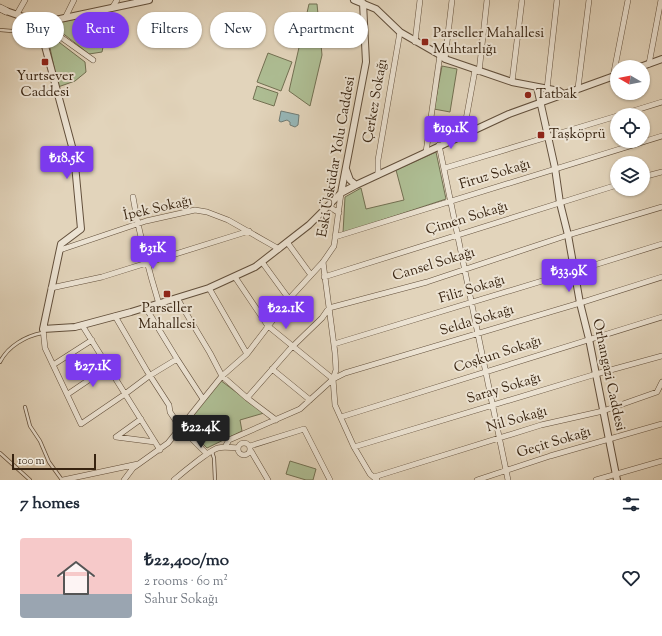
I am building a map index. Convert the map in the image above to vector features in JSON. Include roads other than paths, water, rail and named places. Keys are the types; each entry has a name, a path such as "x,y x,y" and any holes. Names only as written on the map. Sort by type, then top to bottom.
{"street":[{"path":"18,12 25,0"},
{"path":"65,18 74,0"},
{"path":"112,8 116,0"},
{"path":"65,18 149,0"},
{"path":"415,42 420,0"},
{"path":"426,152 452,0"},
{"path":"463,136 477,71 487,0"},
{"path":"512,82 522,0"},
{"path":"547,89 557,0"},
{"path":"578,88 589,0"},
{"path":"618,60 628,0"},
{"path":"650,60 661,0"},
{"path":"360,1 376,9 400,32 443,57 477,71 512,82 559,91 563,94"},
{"name":"Eski Üsküdar Yolu Caddesi","path":"360,1 363,12"},
{"path":"368,13 376,9"},
{"path":"2,10 12,13"},
{"name":"Çerkez Sokağı","path":"378,175 378,160 400,32"},
{"path":"64,39 93,60"},
{"path":"46,48 74,154 81,229 61,244 43,331 45,348 81,424 177,359"},
{"name":"Eski Üsküdar Yolu Caddesi","path":"139,464 168,443 180,426 222,376 246,354 289,299 323,262 334,246 341,193 366,62 365,48"},
{"path":"650,64 662,60"},
{"path":"43,331 75,327 146,308 209,288 235,277 255,268 309,225 341,193 356,185 439,145 463,136 509,114 610,78"},
{"name":"Orhangazi Caddesi","path":"537,87 555,168 560,203 568,235 580,303 589,339 617,477"},
{"path":"643,108 662,102"},
{"path":"445,168 610,118"},
{"name":"Firuz Sokağı","path":"335,237 662,136"},
{"path":"439,145 445,168 464,269 508,480"},
{"path":"346,169 350,180 356,185"},
{"path":"650,175 662,172"},
{"name":"Çimen Sokağı","path":"324,277 610,187"},
{"path":"133,196 137,224 146,263 159,304"},
{"path":"328,206 339,213"},
{"name":"Cansel Sokağı","path":"329,308 427,282 568,235 662,207"},
{"name":"İpek Sokağı","path":"60,250 137,224 195,210 207,212 228,220 279,248"},
{"path":"51,288 102,277 248,231"},
{"path":"287,242 311,275"},
{"name":"Filiz Sokağı","path":"334,344 662,244"},
{"path":"262,262 289,299"},
{"path":"323,262 334,344 336,370 333,379 335,405 354,447 370,474 376,478"},
{"path":"235,277 268,326 333,379"},
{"name":"Selda Sokağı","path":"225,447 229,440 300,409 333,379 345,373 662,277"},
{"path":"209,288 246,354"},
{"path":"177,298 222,376 247,398 276,420"},
{"path":"146,308 203,398"},
{"path":"247,398 292,347 322,318 329,308"},
{"path":"115,316 150,376 169,405 170,412 180,426 210,453"},
{"name":"Coşkun Sokağı","path":"341,417 662,317"},
{"path":"82,325 160,450"},
{"path":"53,365 92,340"},
{"name":"Saray Sokağı","path":"354,447 596,374 662,356"},
{"path":"68,394 108,367"},
{"path":"272,369 310,400"},
{"name":"Nil Sokağı","path":"376,478 500,437 541,425 603,411 657,392 662,382"},
{"path":"140,419 116,437 155,442"},
{"name":"Geçit Sokağı","path":"477,480 550,456 662,424"},
{"path":"250,448 304,429 330,480"},
{"path":"238,448 240,444 245,443 250,448 268,480"},
{"path":"174,480 217,448 238,448"},
{"path":"238,448 239,453 243,456 248,455 250,448"},
{"path":"596,480 617,477 662,461"},
{"path":"62,480 139,464"},
{"path":"124,480 130,471 139,464"}],"lane":[{"path":"0,30 12,31"},
{"path":"0,362 16,344 43,331"},
{"path":"25,407 30,426 40,441 49,462 62,480"},
{"path":"0,452 30,480"},
{"path":"210,453 214,458 215,480"}],"water":[{"path":"281,111 299,115 298,125 295,127 290,125 290,122 287,120 281,122 279,121"}],"place":[{"name":"Parseller Mahallesi Muhtarlığı","path":"425,42"},
{"name":"Yurtsever Caddesi","path":"45,62"},
{"name":"Tatbak","path":"528,95"},
{"name":"Taşköprü","path":"541,135"},
{"name":"Parseller Mahallesi","path":"167,294"}]}
